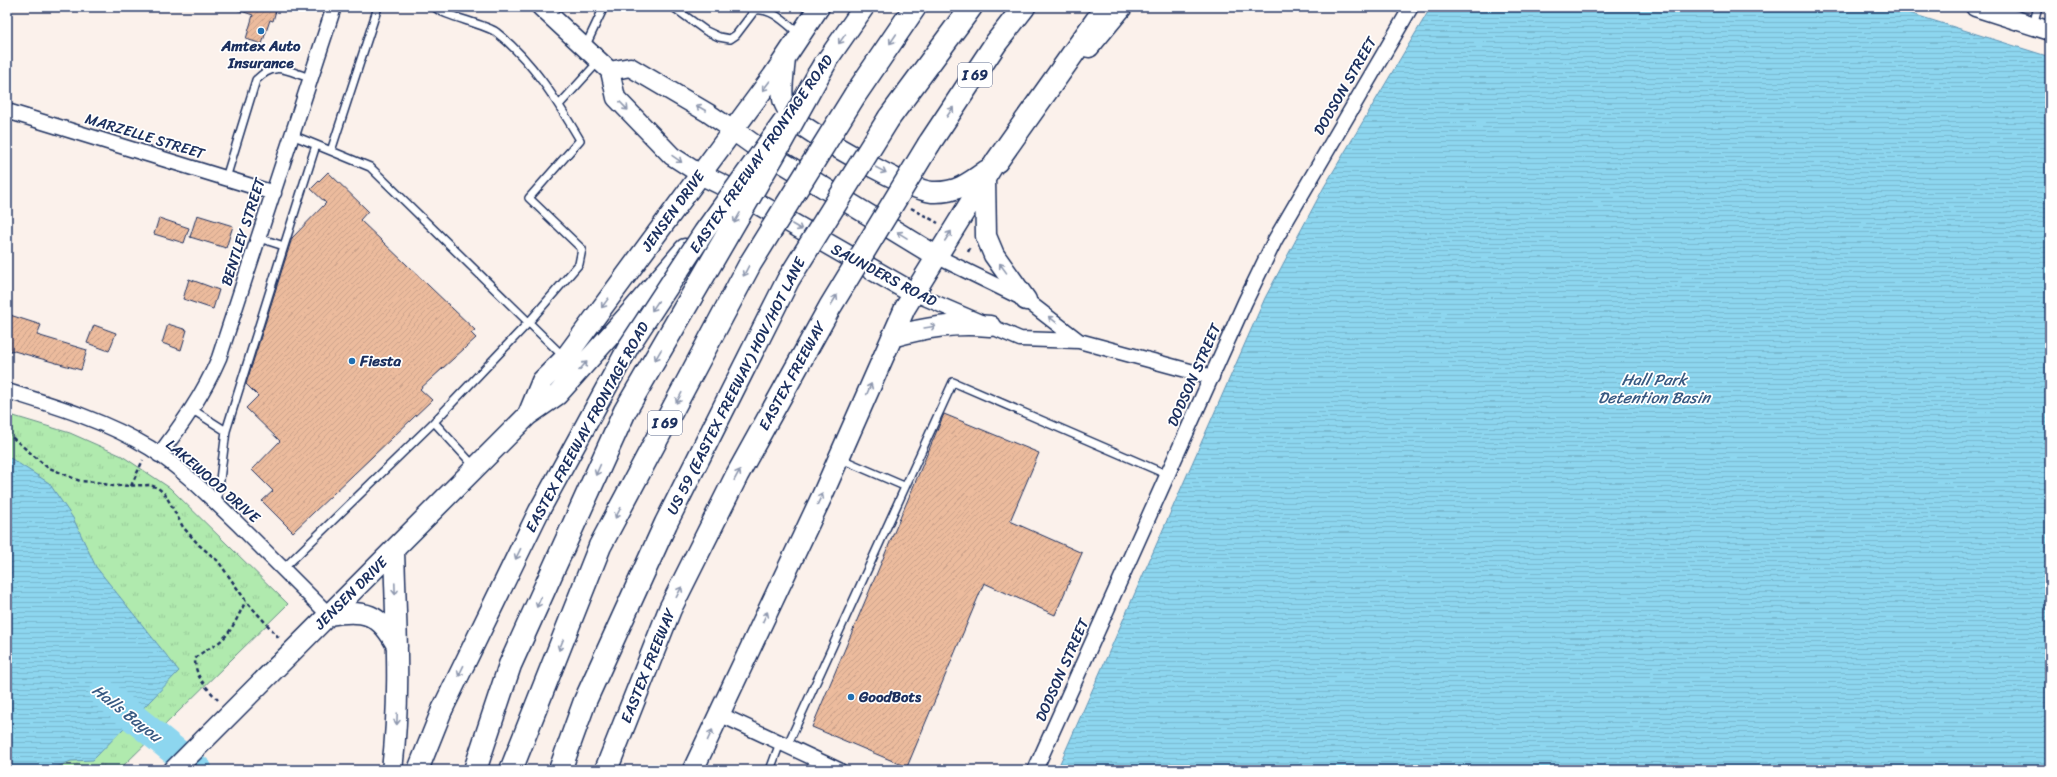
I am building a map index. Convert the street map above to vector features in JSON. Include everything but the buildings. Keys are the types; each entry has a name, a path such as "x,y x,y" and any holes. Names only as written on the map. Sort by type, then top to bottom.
{"highway":[{"name":"I 69","path":"511,770 600,546 750,264 855,95 915,7"},
{"name":"US 59 (EASTEX FREEWAY) HOV/HOT LANE","path":"560,770 585,701 666,523 788,280 889,118 971,7"},
{"name":"EASTEX FREEWAY","path":"606,770 670,609 737,475 830,307 929,144 996,43 1024,7"},
{"path":"992,168 1106,7"},
{"path":"475,770 510,665 625,411 775,153 825,63"}],"main road":[{"name":"JENSEN DRIVE","path":"528,415 542,381 565,358 786,57 819,7"},
{"name":"EASTEX FREEWAY FRONTAGE ROAD","path":"418,770 442,710 539,511 629,346 704,232 864,7"},
{"path":"693,770 839,458 913,293 992,168 1122,7"},
{"path":"786,57 783,99 794,119 828,142 902,182 930,192 950,192 968,184 992,168"},
{"name":"SAUNDERS ROAD","path":"733,130 754,145 936,256"},
{"path":"992,168 986,236 994,255 1026,300"},
{"name":"SAUNDERS ROAD","path":"700,174 739,193 913,293"},
{"name":"JENSEN DRIVE","path":"174,770 528,415 557,395 703,228 739,193"},
{"path":"892,337 921,328 943,325 990,326"},
{"path":"392,770 396,730 398,666 394,550"},
{"path":"329,615 349,612 365,613 372,616 379,620 391,635 397,646"}],"street":[{"name":"BENTLEY STREET","path":"154,451 193,410 206,388 219,358 334,7"},
{"path":"542,7 605,66 616,98 672,156 700,174"},
{"name":"DODSON STREET","path":"1035,770 1212,377 1276,240 1411,7"},
{"path":"1975,7 2050,31"},
{"path":"605,66 630,67 733,130"},
{"name":"MARZELLE STREET","path":"7,111 274,193"},
{"name":"SAUNDERS ROAD","path":"936,256 1026,300 1079,341"},
{"name":"SAUNDERS ROAD","path":"913,293 1020,338 1079,341 1212,377"},
{"name":"LAKEWOOD DRIVE","path":"7,391 70,411 120,432 154,451 217,504 329,615"},
{"path":"719,714 839,770"}],"lane":[{"path":"331,151 378,7"},
{"path":"283,569 434,422 529,322 579,264 582,249 528,198 580,140 559,105 532,68 514,48 494,31 433,7"},
{"path":"585,47 604,7"},
{"path":"673,7 719,37 730,40 736,36 755,10 762,9 769,11 800,35"},
{"path":"2033,26 2038,7"},
{"path":"559,105 605,66"},
{"path":"226,178 256,80 264,72 276,67 310,78"},
{"path":"292,135 370,167 565,358"},
{"path":"217,504 226,431 316,145"},
{"path":"259,238 284,246"},
{"path":"770,770 784,744 954,382 1168,475"},
{"path":"193,410 226,431"},
{"path":"434,422 476,468"},
{"path":"839,458 904,486"}],"path":[{"path":"7,433 47,467 80,481 96,482 113,486 150,485 158,488 165,494 183,528 199,545 218,561 246,601 271,630 294,650"},
{"path":"130,486 154,451"},
{"path":"226,718 199,679 195,669 195,659 202,651 218,643 224,637 232,627 246,601"}],"green space":[{"path":"7,414 70,433 122,456 170,488 288,604 119,770 7,770"}],"water":[{"name":"Hall Park Detention Basin","path":"1431,7 1890,7 2050,57 2050,770 1057,770 1265,298 1324,187"},
{"path":"7,456 49,483 73,518 96,567 179,671 93,760 71,761 50,770 7,770"}],"waterway":[{"name":"Halls Bayou","path":"103,693 198,770"}],"place":[{"name":"Amtex Auto Insurance","path":"261,31"},
{"name":"Fiesta","path":"352,361"},
{"name":"GoodBots","path":"851,697"}]}
